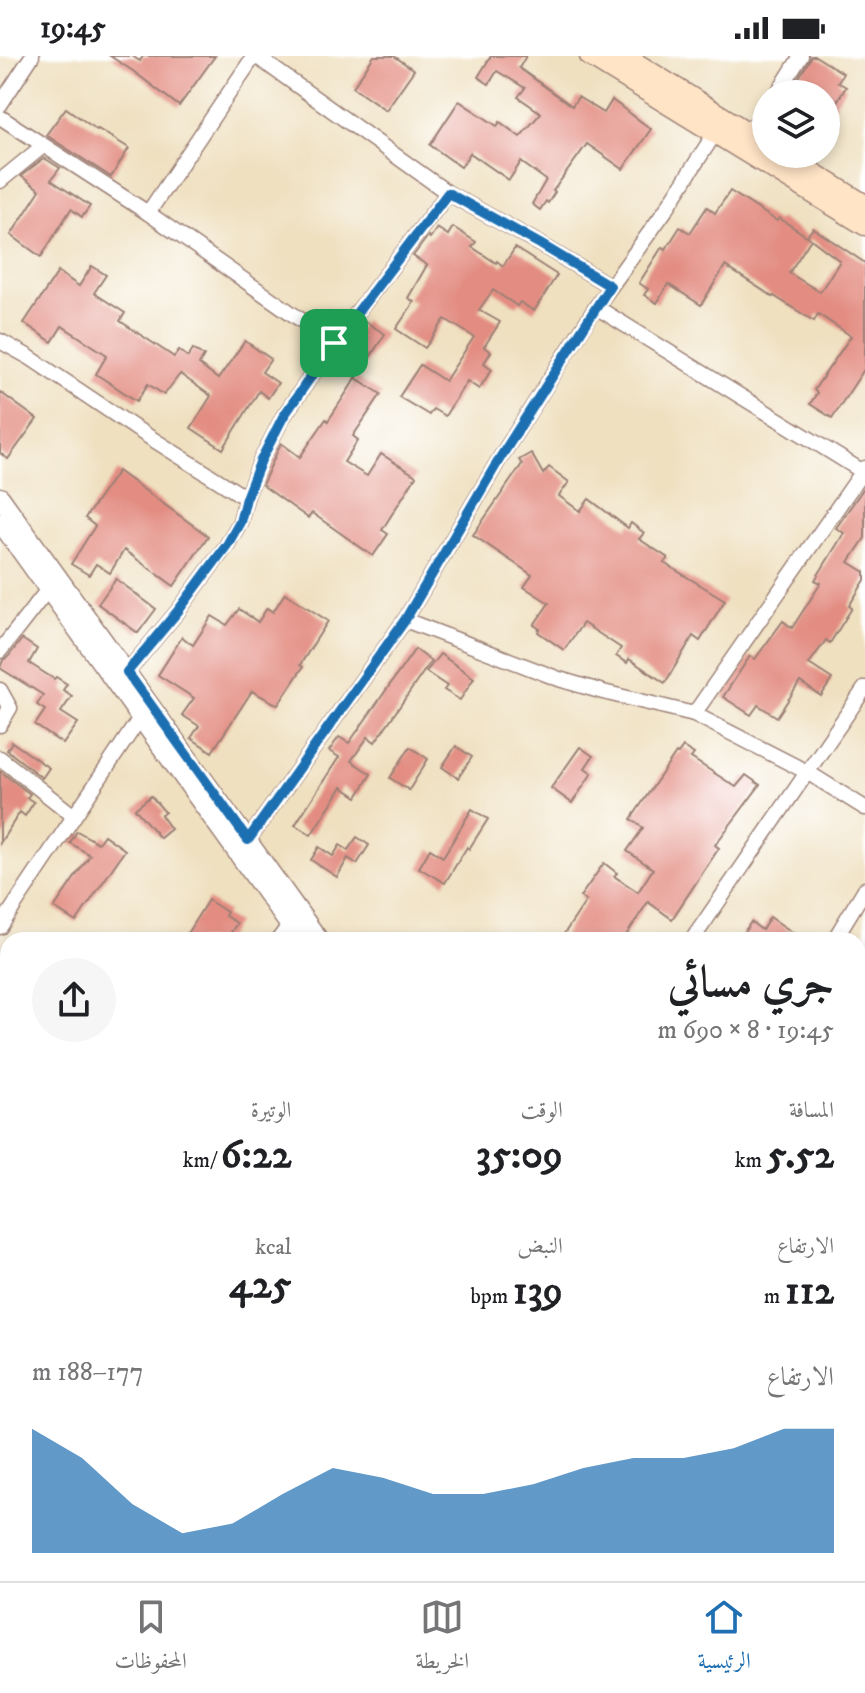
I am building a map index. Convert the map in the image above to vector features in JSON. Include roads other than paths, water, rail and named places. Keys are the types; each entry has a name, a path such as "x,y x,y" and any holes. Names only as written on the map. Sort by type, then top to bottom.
{"main road":[{"path":"590,56 715,133 752,141"},
{"path":"624,56 865,225"},
{"path":"805,168 865,205"}],"street":[{"path":"0,105 32,56"},
{"path":"148,213 255,56 448,193 610,286"},
{"path":"786,80 801,56"},
{"path":"0,117 148,213 334,343"},
{"path":"739,138 752,128"},
{"path":"248,840 405,620 500,458 596,307 665,211 715,133"},
{"path":"0,181 43,146"},
{"path":"127,672 227,545 240,522 261,460 283,417 334,343 448,193"},
{"path":"596,307 864,471 694,714"},
{"path":"0,341 246,498"},
{"path":"0,497 127,672 146,713 181,772 294,918 310,932"},
{"path":"0,522 248,840 294,918 298,932"},
{"path":"0,651 49,588"},
{"path":"405,620 559,679 694,714 807,772 865,808"},
{"path":"697,932 865,688"},
{"path":"0,690 10,708 0,725"},
{"path":"0,927 146,713"},
{"path":"0,758 74,816"},
{"path":"839,932 865,889"},
{"path":"284,932 294,918"}]}
